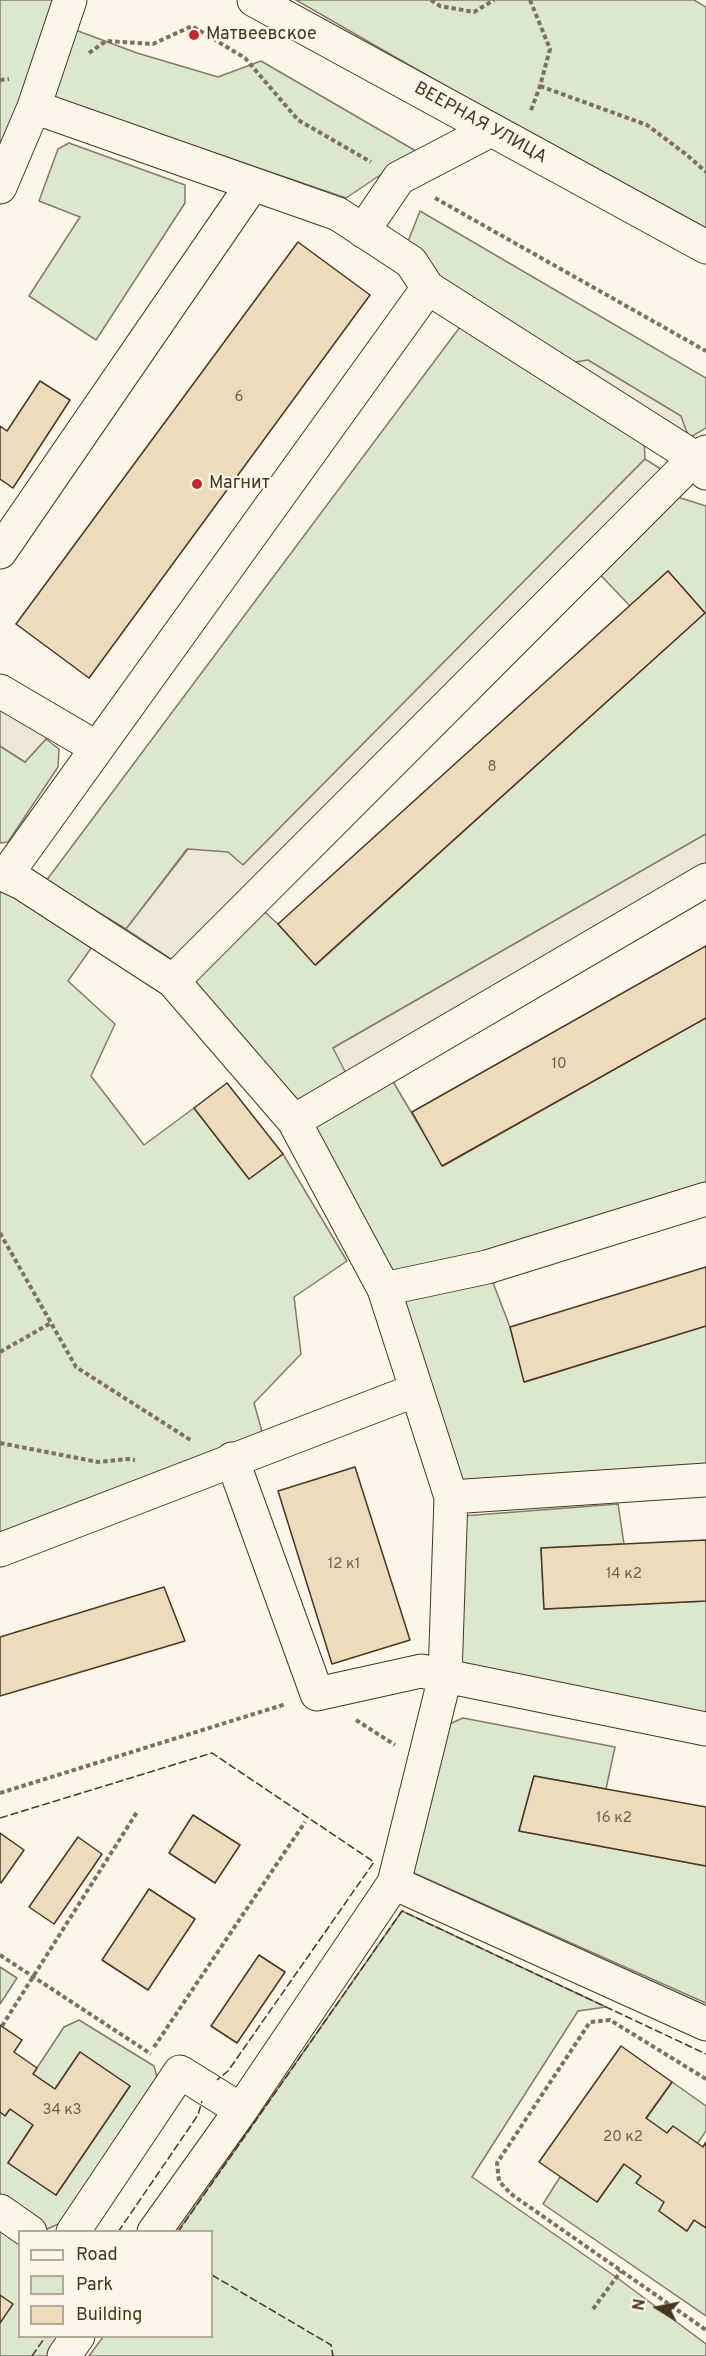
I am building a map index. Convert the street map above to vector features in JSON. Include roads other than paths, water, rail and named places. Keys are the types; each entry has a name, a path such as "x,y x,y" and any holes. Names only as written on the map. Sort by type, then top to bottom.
{"street":[{"path":"1,181 34,107 70,0"},
{"name":"ВЕЕРНАЯ УЛИЦА","path":"254,0 706,247"},
{"path":"34,107 338,214 411,262 428,288 702,461 173,981"},
{"path":"363,231 399,178 505,138"},
{"path":"0,552 252,185"},
{"path":"155,2230 241,2110 394,1883 445,1677 451,1497 384,1289 294,1121 173,981 22,883 3,874 97,748 428,288"},
{"path":"0,691 97,748"},
{"path":"294,1121 706,880"},
{"path":"384,1289 487,1267 706,1199"},
{"path":"0,1550 416,1390"},
{"path":"229,1461 317,1694 421,1671 706,1729"},
{"path":"451,1497 706,1480"},
{"path":"394,1883 706,2024"},
{"path":"75,2230 180,2072 241,2110"},
{"path":"0,2211 27,2230"},
{"path":"64,2356 77,2338"}],"place":[{"name":"Матвеевское","path":"194,35"},
{"name":"Магнит","path":"197,484"}]}
